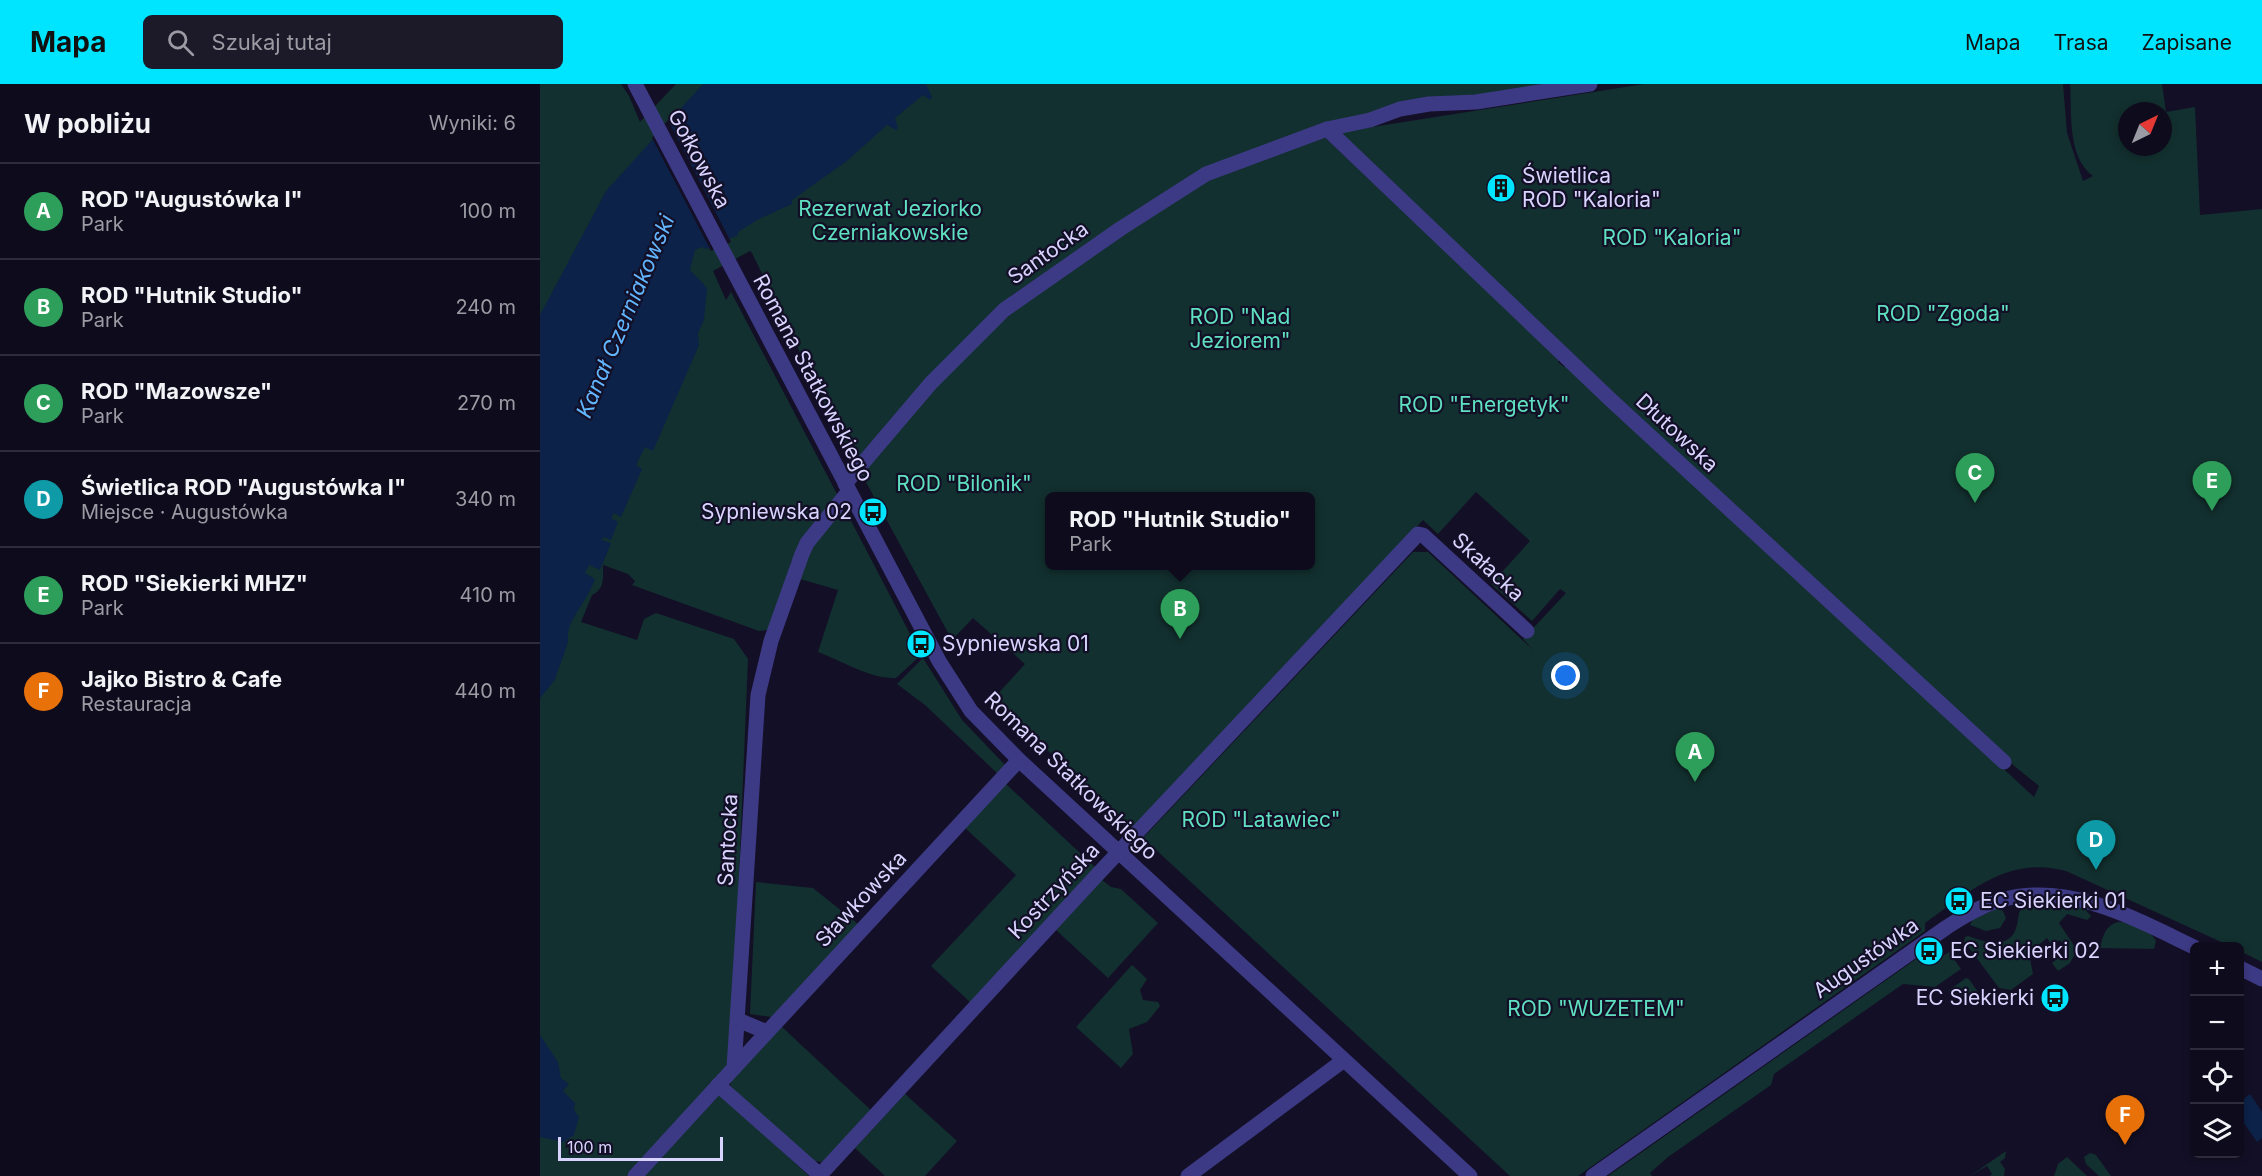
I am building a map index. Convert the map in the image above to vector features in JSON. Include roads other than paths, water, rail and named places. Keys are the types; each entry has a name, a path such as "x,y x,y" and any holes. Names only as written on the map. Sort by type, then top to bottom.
{"street":[{"name":"Gołkowska","path":"634,84 725,255"},
{"name":"Santocka","path":"734,1068 758,695 764,663 807,543 847,487 931,383 1019,297 1206,174 1327,129 1370,120 1400,109 1430,104 1476,102 1590,84"},
{"name":"Dłutowska","path":"1327,129 1612,401 2004,762"},
{"name":"Romana Statkowskiego","path":"725,255 952,686 971,711 1019,760 1470,1176"},
{"name":"Skałacka","path":"1421,534 1527,631"},
{"name":"Kostrzyńska","path":"820,1175 1119,852 1421,534"},
{"name":"Sławkowska","path":"734,1068 1019,760"},
{"name":"Augustówka","path":"1593,1176 1947,927 1985,905 2013,897 2031,895 2081,900 2130,918 2190,945"},
{"path":"2244,970 2262,979"},
{"path":"738,1020 767,1032"},
{"path":"1188,1176 1344,1060"},
{"path":"635,1176 734,1068"},
{"path":"718,1085 820,1175"}],"water":[{"name":"Kanał Czerniakowski","path":"703,84 926,84 932,97 930,100 923,95 895,118 898,128 896,130 887,125 847,161 792,200 792,204 759,219 738,232 738,235 707,249 702,247 695,250 690,270 707,288 704,320 698,333 699,345 653,451 645,447 636,465 642,469 621,517 614,513 611,518 618,522 611,540 603,537 602,540 611,543 600,570 589,565 585,573 595,579 571,623 556,677 540,699 540,315 606,191"},
{"path":"540,1035 558,1062 561,1078 569,1084 563,1091 575,1103 574,1110 579,1117 574,1135 563,1142 540,1137"},
{"path":"2250,1094 2262,1112 2262,1138 2257,1142 2244,1123 2244,1099"}],"place":[{"name":"Świetlica ROD \"Kaloria\"","path":"1501,188"},
{"name":"ROD \"Mazowsze\"","path":"1975,503"},
{"name":"ROD \"Siekierki MHZ\"","path":"2212,511"},
{"name":"Sypniewska 02","path":"873,512"},
{"name":"ROD \"Hutnik Studio\"","path":"1180,639"},
{"name":"Sypniewska 01","path":"921,644"},
{"name":"ROD \"Augustówka I\"","path":"1695,782"},
{"name":"Świetlica ROD \"Augustówka I\"","path":"2096,870"},
{"name":"EC Siekierki 01","path":"1959,901"},
{"name":"EC Siekierki 02","path":"1929,951"},
{"name":"EC Siekierki","path":"2055,998"},
{"name":"Jajko Bistro & Cafe","path":"2125,1145"}],"park label":[{"name":"Rezerwat Jeziorko Czerniakowskie","path":"890,221"},
{"name":"ROD \"Kaloria\"","path":"1672,238"},
{"name":"ROD \"Zgoda\"","path":"1943,314"},
{"name":"ROD \"Nad Jeziorem\"","path":"1240,329"},
{"name":"ROD \"Energetyk\"","path":"1484,405"},
{"name":"ROD \"Bilonik\"","path":"964,484"},
{"name":"ROD \"Latawiec\"","path":"1261,820"},
{"name":"ROD \"WUZETEM\"","path":"1596,1009"}]}
